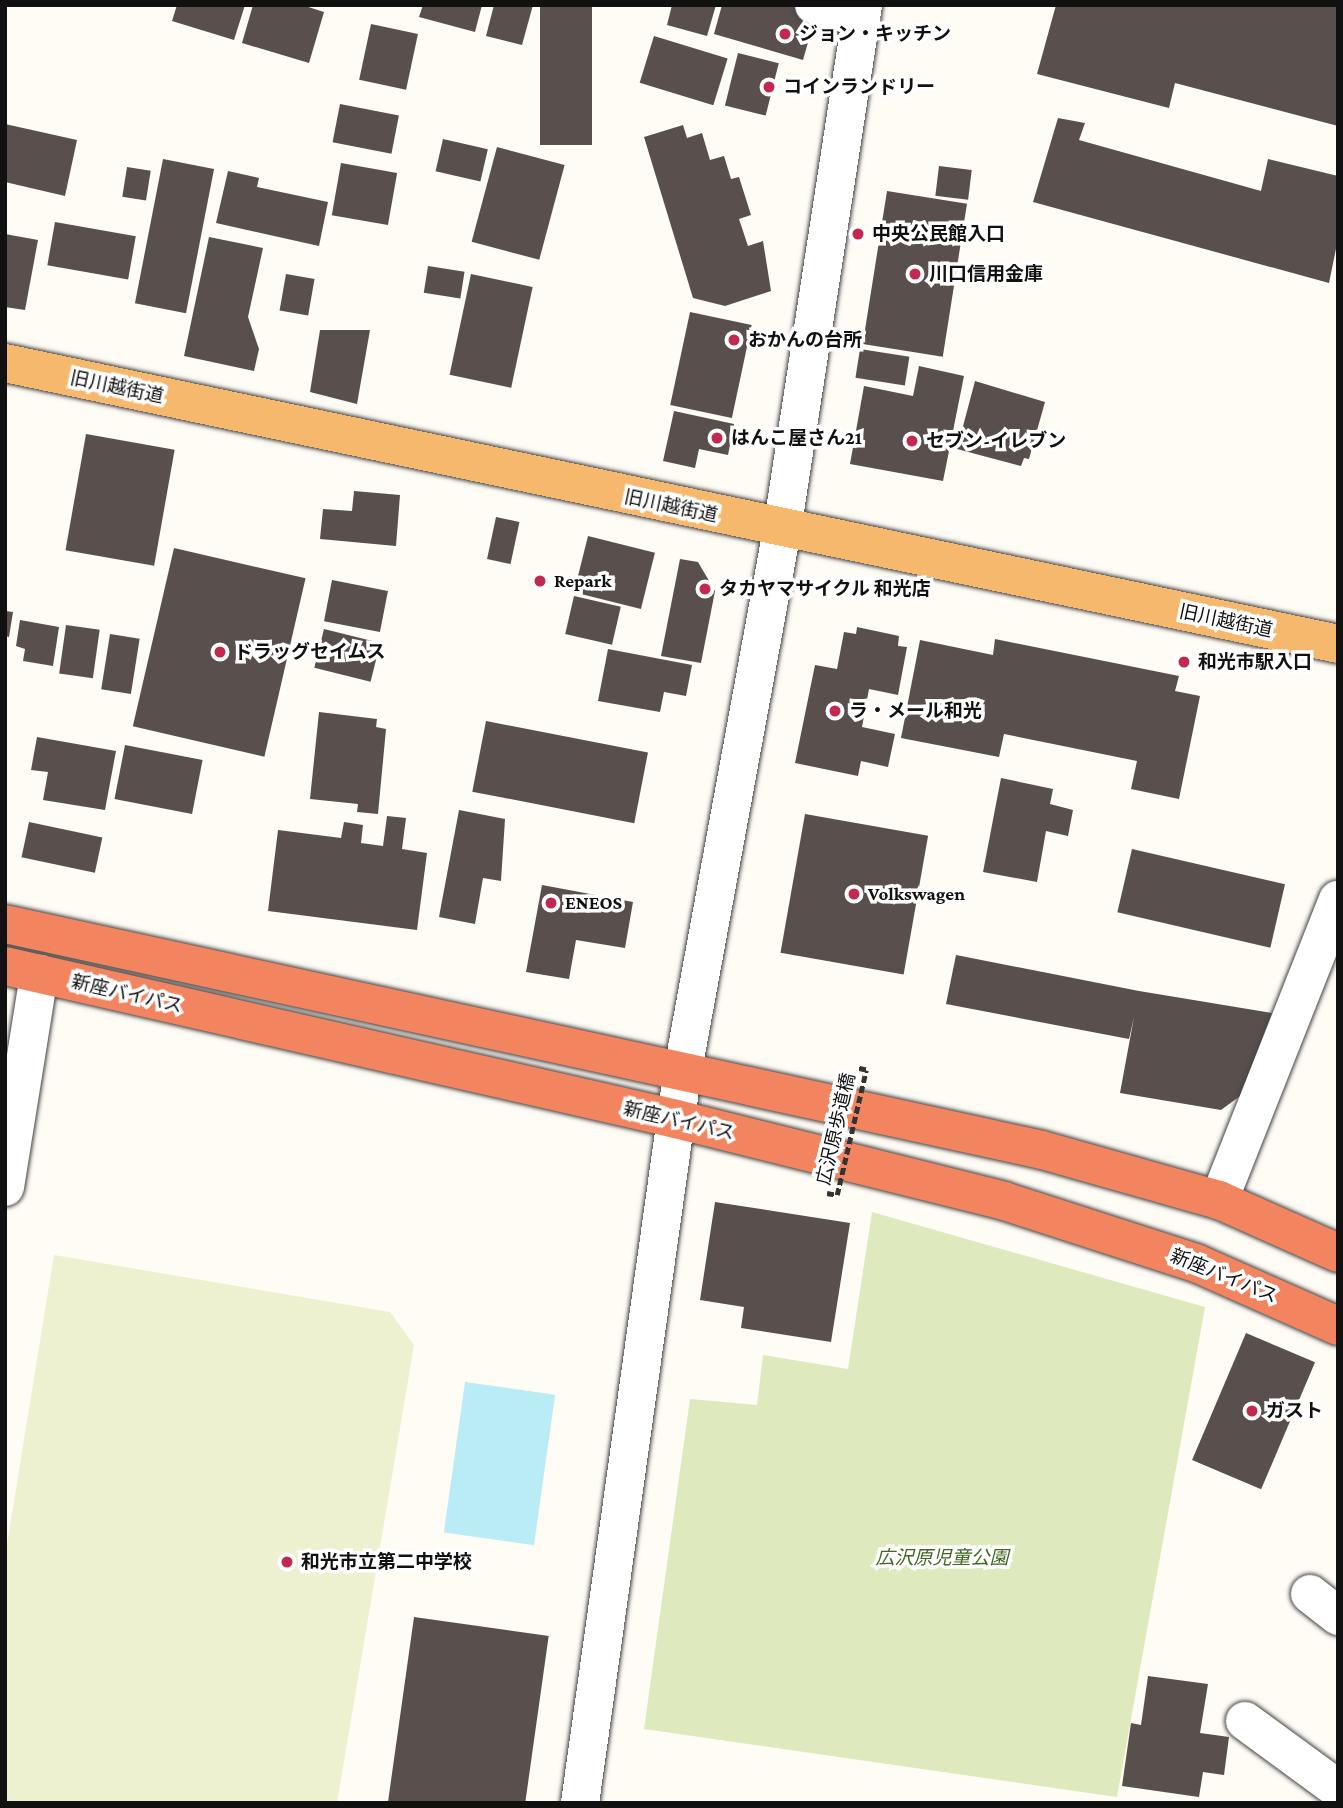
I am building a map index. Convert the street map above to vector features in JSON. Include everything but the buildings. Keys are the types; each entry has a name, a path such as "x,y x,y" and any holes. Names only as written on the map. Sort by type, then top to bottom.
{"highway":[{"path":"5,924 682,1075 1042,1150 1219,1200 1338,1253"},
{"name":"新座バイパス","path":"22,970 676,1119 1102,1229 1273,1295 1338,1326"}],"main road":[{"name":"旧川越街道","path":"5,363 782,530 1338,645"}],"street":[{"path":"580,1803 682,1075 782,530 862,12 814,5"},
{"path":"1219,1200 1338,901"},
{"path":"5,1187 22,970"},
{"path":"1245,1721 1338,1789"}],"path":[{"name":"広沢原歩道橋","path":"827,1193 837,1195 866,1070 857,1068"}],"green space":[{"name":"広沢原児童公園","path":"872,1212 1205,1307 1117,1797 644,1729 690,1399 757,1405 763,1355 848,1369"},
{"path":"54,1255 390,1312 414,1345 337,1803 5,1803 5,1557"}],"water":[{"path":"465,1382 555,1395 534,1545 444,1533"}],"place":[{"name":"ジョン・キッチン","path":"785,34"},
{"name":"コインランドリー","path":"769,87"},
{"name":"中央公民館入口","path":"858,234"},
{"name":"川口信用金庫","path":"915,274"},
{"name":"おかんの台所","path":"734,340"},
{"name":"はんこ屋さん21","path":"717,438"},
{"name":"セブン-イレブン","path":"912,441"},
{"name":"Repark","path":"540,581"},
{"name":"タカヤマサイクル 和光店","path":"705,589"},
{"name":"ドラッグセイムス","path":"220,652"},
{"name":"和光市駅入口","path":"1184,662"},
{"name":"ラ・メール和光","path":"835,711"},
{"name":"Volkswagen","path":"854,894"},
{"name":"ENEOS","path":"551,903"},
{"name":"ガスト","path":"1252,1411"},
{"name":"和光市立第二中学校","path":"287,1562"}]}
